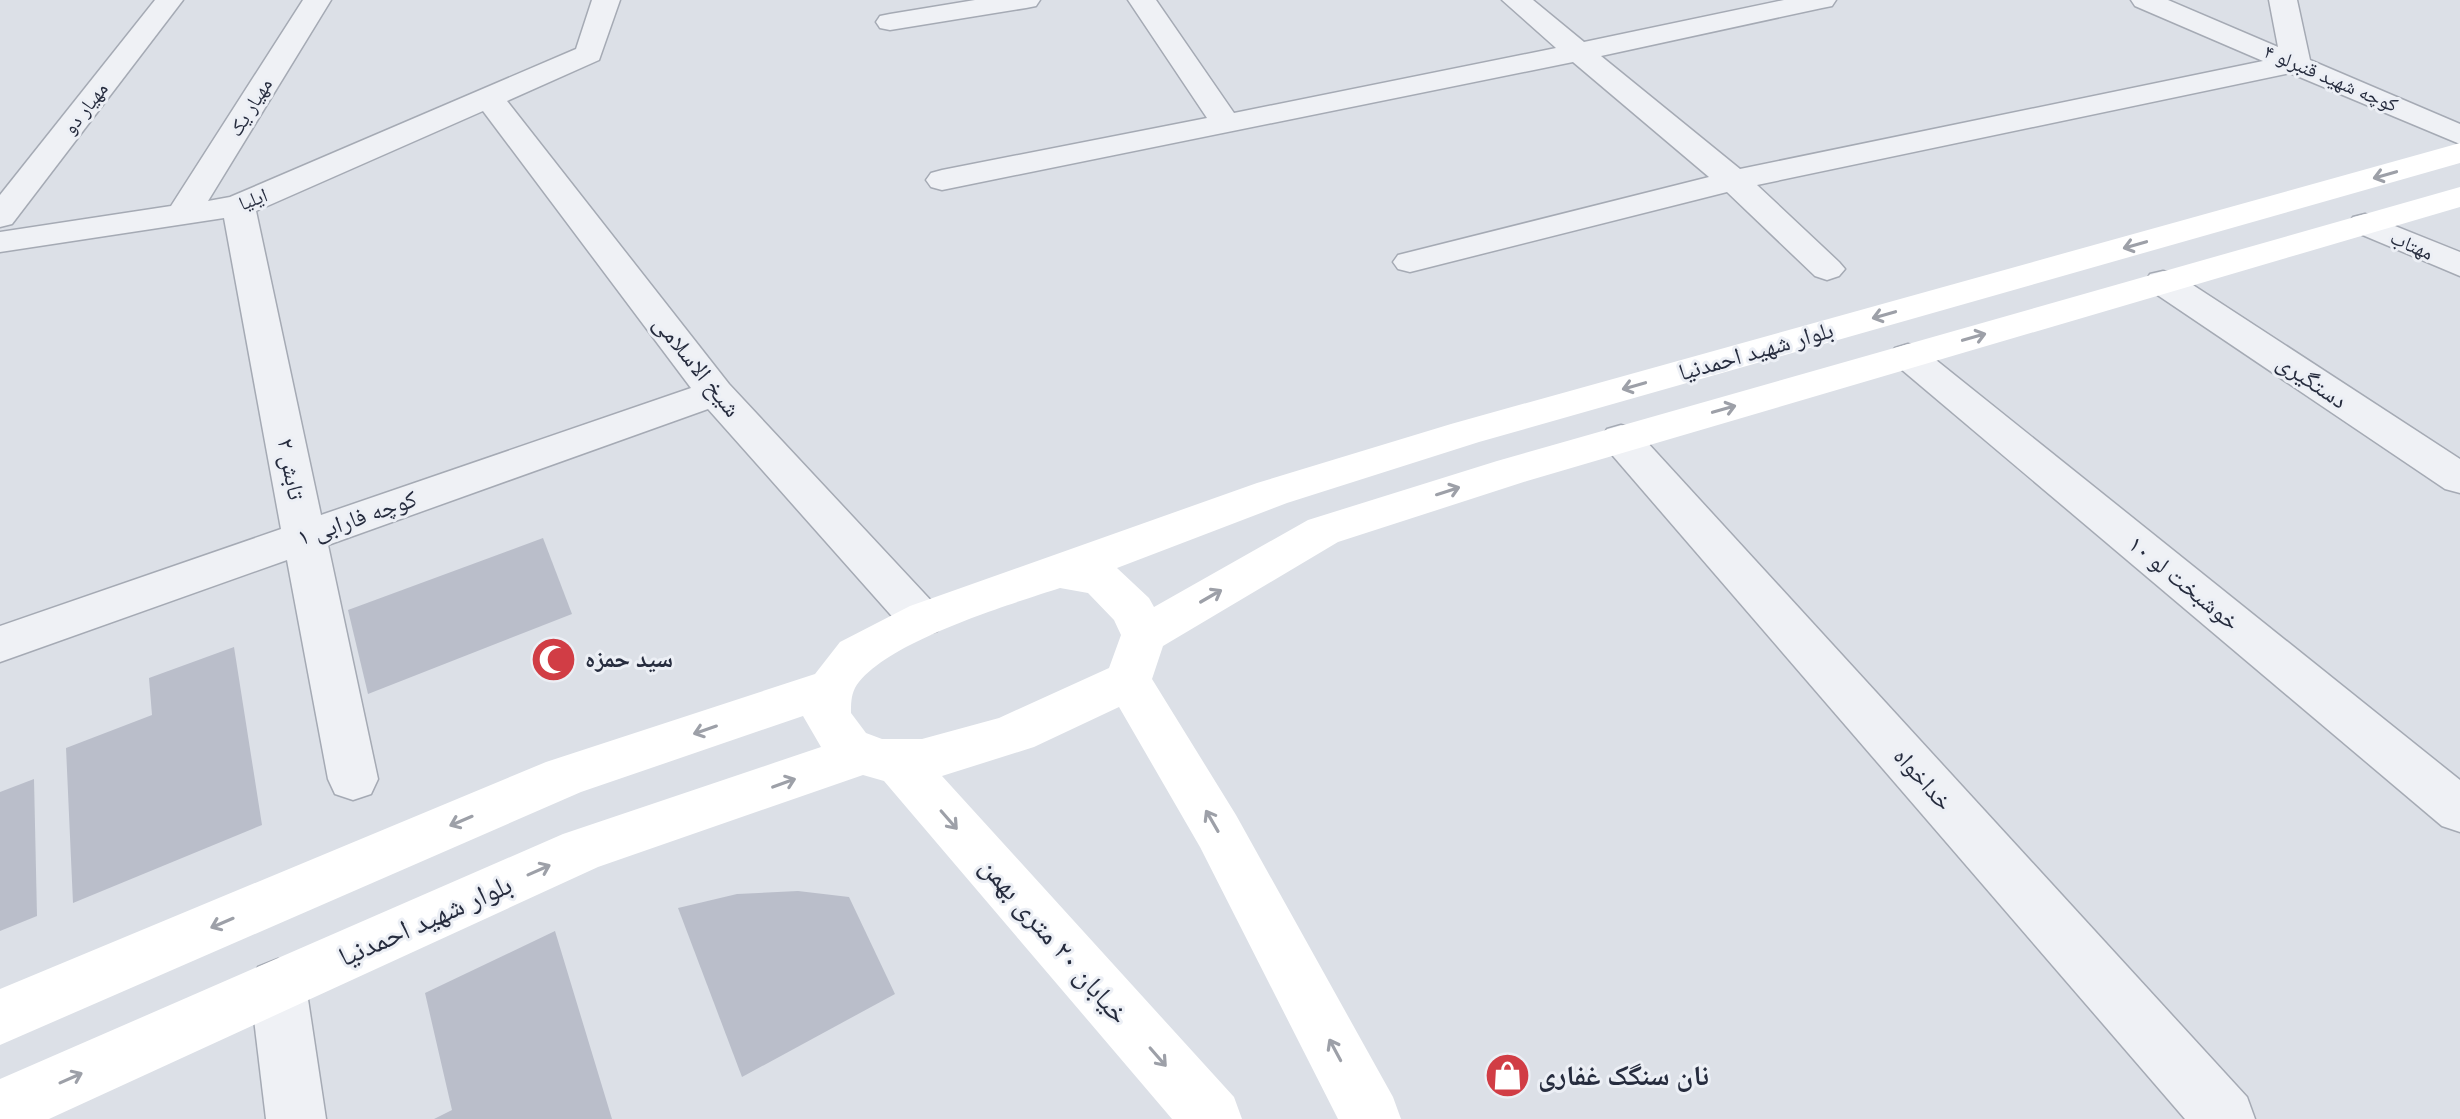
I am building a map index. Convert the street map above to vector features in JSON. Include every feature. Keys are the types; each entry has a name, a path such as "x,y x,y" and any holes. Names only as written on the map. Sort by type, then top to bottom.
{"main road":[{"name":"بلوار شهید احمدنیا","path":"832,687 857,656 921,619 1060,572 1272,493 1465,433 2460,153"},
{"name":"بلوار شهید احمدنیا","path":"0,1110 582,850 879,758 934,760 993,742 1095,697 1136,657 1323,531 1621,439 2460,197"},
{"path":"1060,572 1101,579 1133,610 1136,657 1218,831 1371,1119"},
{"path":"0,1017 564,777 832,687"},
{"name":"خیابان ۲۰ متری بهمن","path":"832,687 824,707 831,728 843,743 879,758 1212,1119"}],"street":[{"name":"مهیار دو","path":"0,217 169,0"},
{"name":"مهیار یک","path":"183,214 317,0"},
{"name":"ایلیا","path":"0,242 238,206 589,54 606,0"},
{"path":"890,22 1026,0"},
{"path":"1142,0 1226,124"},
{"path":"1516,0 1735,182 1827,269"},
{"path":"942,180 1822,0"},
{"name":"کوچه شهید قنبرلو ۴","path":"2145,0 2460,135"},
{"path":"1410,262 1764,173 2296,63 2283,0"},
{"name":"شیخ الاسلامی","path":"490,99 715,393 921,619"},
{"name":"تابش ۲","path":"238,206 353,779"},
{"name":"مهتاب","path":"2365,224 2460,265"},
{"name":"دستگیری","path":"2163,282 2460,479"},
{"name":"خوشبخت لو ۱۰","path":"1908,356 2460,810"},
{"name":"۱ کوچه فارابی","path":"0,644 715,393"},
{"name":"خداخواه","path":"1621,439 2225,1119"},
{"path":"278,986 296,1119"}],"building":[{"path":"543,538 572,614 368,694 348,610"},
{"path":"234,647 262,825 73,903 66,748 152,715 149,678"},
{"path":"34,779 37,916 0,931 0,792"},
{"path":"798,891 849,897 895,994 742,1077 678,908 737,894"},
{"path":"555,931 612,1119 434,1119 452,1110 425,993"}],"place":[{"name":"سید حمزه","path":"554,659"},
{"name":"نان سنگک غفاری","path":"1507,1075"}]}
